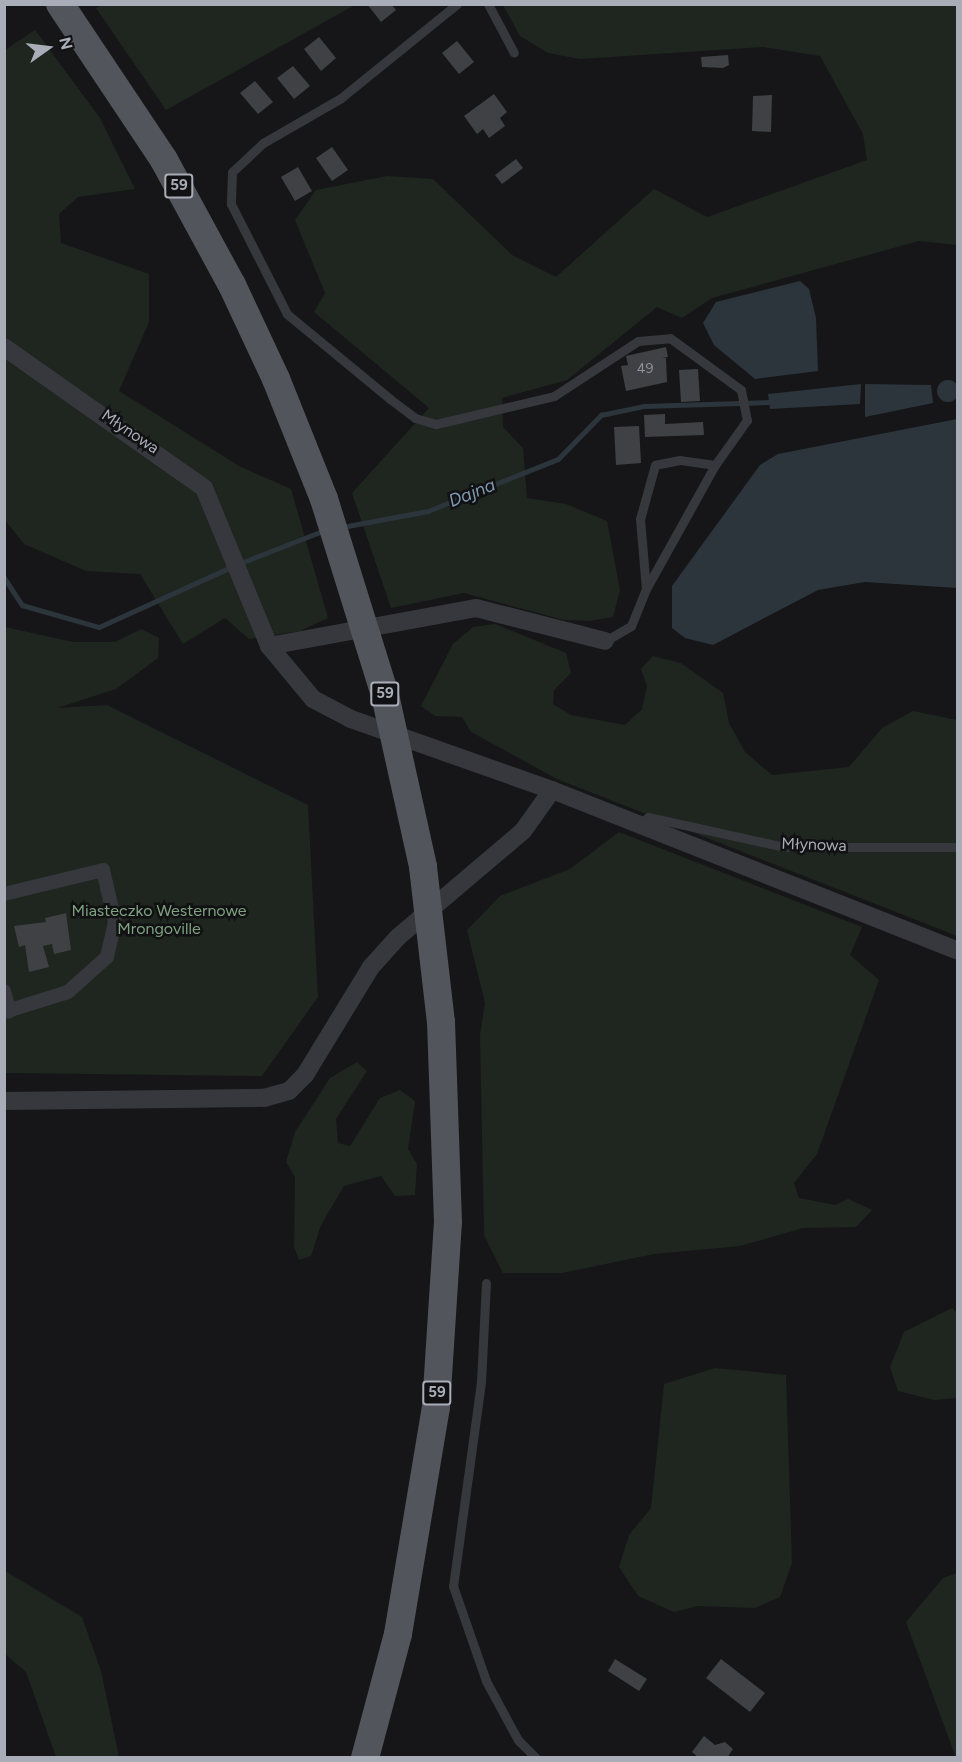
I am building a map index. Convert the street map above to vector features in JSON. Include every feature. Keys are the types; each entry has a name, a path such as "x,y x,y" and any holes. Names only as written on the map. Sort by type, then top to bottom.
{"main road":[{"name":"59","path":"60,4 164,160 232,285 276,379 324,499 385,694 423,867 441,1022 448,1222 436,1407 398,1634 365,1758"}],"street":[{"name":"Młynowa","path":"4,347 183,468 204,488 228,540 245,589 269,646"},
{"path":"605,640 476,608 269,646 296,683 330,709 552,790 957,951"},
{"path":"4,1101 264,1098 289,1090 305,1075 371,967 398,937 523,831 552,790"},
{"path":"4,894 104,870 115,922 107,957 69,992 7,1012 4,992"}],"lane":[{"path":"457,4 341,98 263,143 232,172 231,204 287,315 407,412 436,424 554,396 638,341 654,337 670,338 689,348 741,390 747,420 715,465 646,589 631,626 605,640"},
{"path":"488,4 514,53"},
{"path":"646,589 640,519 655,465 680,460 715,465"},
{"name":"Młynowa","path":"640,824 648,817 785,847 957,847"},
{"path":"486,1283 481,1382 453,1586 486,1682 518,1740 536,1758"}],"green space":[{"path":"102,5 355,5 166,110 96,8"},
{"path":"503,5 957,5 957,245 919,241 712,298 682,318 657,307 567,380 502,398 503,427 523,448 527,498 566,504 607,521 620,590 613,617 589,621 564,620 464,593 391,608 352,493 429,408 314,312 325,293 295,220 316,190 387,176 433,179 512,255 556,277 654,189 707,217 867,160 863,134 820,56 763,47 580,59 548,53 520,36"},
{"path":"35,30 100,118 135,189 78,197 59,214 61,243 149,274 149,322 119,391 239,466 291,489 328,618 300,631 249,639 225,618 183,644 140,574 86,571 24,544 5,520 5,50"},
{"path":"495,624 566,653 571,673 554,690 553,704 571,715 625,725 642,709 647,686 641,669 653,656 681,663 723,693 729,723 745,752 772,775 849,767 882,728 913,711 957,720 957,936 557,779 471,732 462,717 435,716 421,706 453,644 473,627"},
{"name":"Miasteczko Westernowe Mrongoville","path":"5,627 73,642 115,642 141,629 159,638 158,658 116,689 57,708 107,705 308,805 318,997 262,1076 5,1073"},
{"path":"619,832 862,927 850,955 879,980 817,1154 794,1183 799,1198 835,1205 848,1199 872,1210 856,1227 803,1228 740,1246 654,1254 562,1273 503,1273 484,1235 480,1035 485,1003 467,930 500,896 570,869"},
{"path":"357,1062 367,1071 336,1119 338,1143 350,1146 380,1098 400,1090 415,1101 408,1149 417,1164 415,1195 395,1196 381,1176 344,1186 321,1225 311,1256 299,1260 294,1247 295,1177 286,1162 295,1132 330,1078"},
{"path":"952,1308 957,1313 957,1398 934,1400 898,1391 890,1367 904,1332"},
{"path":"715,1368 786,1375 792,1563 780,1597 755,1608 697,1606 674,1612 638,1596 619,1567 629,1535 651,1508 664,1384"},
{"path":"5,1571 82,1617 101,1671 119,1757 56,1757 26,1672 5,1654"},
{"path":"957,1573 958,1757 956,1758 906,1622 943,1578"}],"shaded area":[{"path":"800,281 809,289 816,318 818,371 755,379 714,345 703,323 716,302"},
{"path":"948,380 958,387 959,391 952,401 948,402 938,395 937,391 944,381"},
{"path":"861,384 860,404 770,409 768,394"},
{"path":"865,384 931,385 933,403 865,417"},
{"path":"957,419 957,588 865,582 818,590 713,645 685,638 672,628 672,586 760,465 778,454"}],"building":[{"path":"367,4 391,4 396,10 381,22"},
{"path":"319,37 336,58 321,71 304,49"},
{"path":"457,41 474,62 459,74 442,53"},
{"path":"728,55 729,65 723,68 702,67 701,57"},
{"path":"293,66 310,86 294,99 277,78"},
{"path":"255,81 273,102 258,114 240,93"},
{"path":"494,94 507,112 500,118 505,126 489,138 483,129 477,134 464,116"},
{"path":"772,95 771,132 752,131 753,96"},
{"path":"332,147 348,170 332,181 316,158"},
{"path":"516,159 523,168 502,184 495,175"},
{"path":"298,167 312,191 295,201 281,177"},
{"path":"666,347 668,357 662,358 666,358 667,382 626,391 621,366 628,365 626,356"},
{"path":"698,369 700,401 681,402 679,370"},
{"path":"665,414 665,424 703,422 704,435 645,437 644,415"},
{"path":"639,426 641,463 616,465 614,427"},
{"path":"66,913 71,950 54,954 52,944 43,946 49,967 29,972 25,945 19,947 14,926 46,922 45,918"},
{"path":"615,1659 647,1679 639,1691 608,1671"},
{"path":"721,1659 765,1693 750,1712 706,1678"},
{"path":"704,1736 715,1745 725,1742 733,1749 727,1758 699,1758 692,1752"}],"waterway":[{"name":"Dajna","path":"342,527 428,511 558,459 601,415 644,406 774,402"},
{"name":"Dajna","path":"238,564 325,530"},
{"name":"Dajna","path":"4,577 22,605 99,627 231,567"}]}
